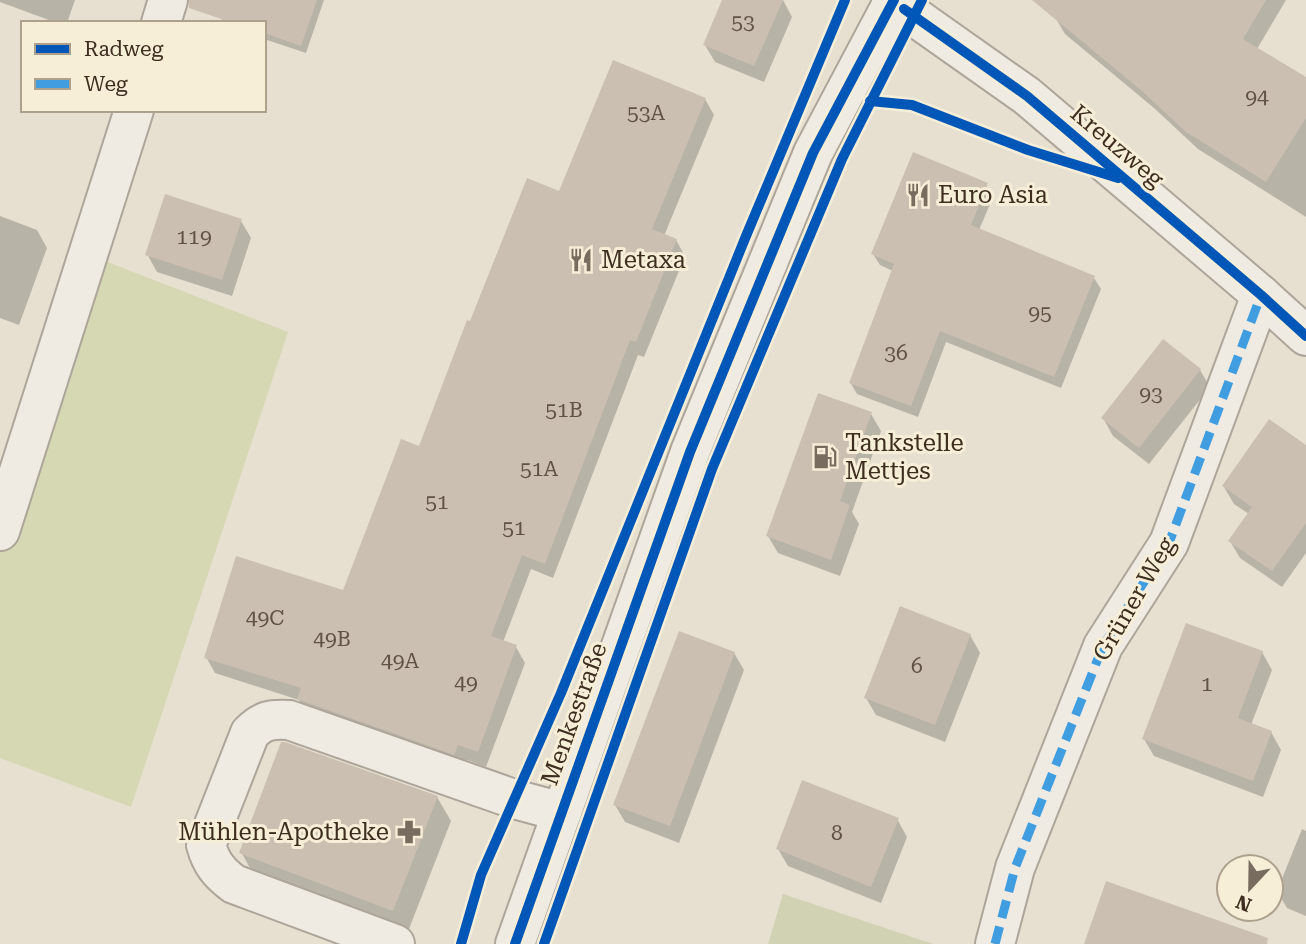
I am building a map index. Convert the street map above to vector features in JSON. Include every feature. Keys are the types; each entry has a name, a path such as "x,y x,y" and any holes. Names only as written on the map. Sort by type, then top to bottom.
{"street":[{"path":"162,21 168,0"},
{"name":"Kreuzweg","path":"893,0 1027,96 1306,336"},
{"name":"Menkestraße","path":"515,944 690,452 813,153 893,0"},
{"path":"0,531 133,112"},
{"name":"Grüner Weg","path":"995,944 1015,868 1103,646 1169,543 1261,295"},
{"path":"395,944 234,884 221,874 210,859 206,845 250,733 259,724 273,719 289,720 514,799 562,812"}],"green space":[{"path":"79,251 288,332 131,807 0,758 0,473"},
{"path":"783,894 933,944 768,944"}],"building":[{"path":"189,0 317,0 301,46 266,34 266,21 227,21 189,8"},
{"path":"722,0 783,0 754,66 703,45"},
{"path":"1032,0 1266,0 1243,39 1306,77 1306,118 1266,182 1186,132 1142,91"},
{"path":"613,60 706,98 652,229 677,239 636,342 630,340 545,564 522,555 491,636 517,645 478,752 458,745 454,755 297,699 301,688 204,658 236,556 343,590 401,439 419,446 467,320 470,321 527,178 559,191"},
{"path":"913,152 988,183 971,225 1095,276 1054,377 940,331 911,406 849,383 894,264 871,254"},
{"path":"165,194 242,219 222,280 145,255"},
{"path":"1163,339 1201,369 1139,448 1101,418"},
{"name":"Tankstelle Mettjes","path":"818,393 872,412 840,501 850,505 831,560 766,536"},
{"path":"1269,419 1306,445 1306,523 1272,571 1228,541 1252,507 1222,486"},
{"path":"900,606 971,634 935,725 864,698"},
{"path":"1186,623 1263,651 1238,718 1272,731 1253,781 1142,739"},
{"path":"679,631 735,652 670,826 613,805"},
{"path":"281,742 438,796 393,911 239,853"},
{"path":"802,780 899,818 871,887 776,849"},
{"path":"1106,881 1215,919 1215,923 1225,923 1268,938 1267,944 1084,944"}],"marked path":[{"path":"995,944 1015,868 1103,646 1169,543 1261,295"}],"cycle path":[{"path":"461,944 481,875 561,693 746,236 845,0"},
{"path":"515,944 690,452 813,153 894,0"},
{"path":"544,944 712,469 842,159 922,0"},
{"path":"904,9 1027,96 1306,336"},
{"path":"870,101 912,105 1028,150 1118,178"}],"place":[{"name":"Euro Asia","path":"918,195"},
{"name":"Metaxa","path":"581,260"},
{"name":"Tankstelle Mettjes","path":"825,457"},
{"name":"Mühlen-Apotheke","path":"409,832"}]}
